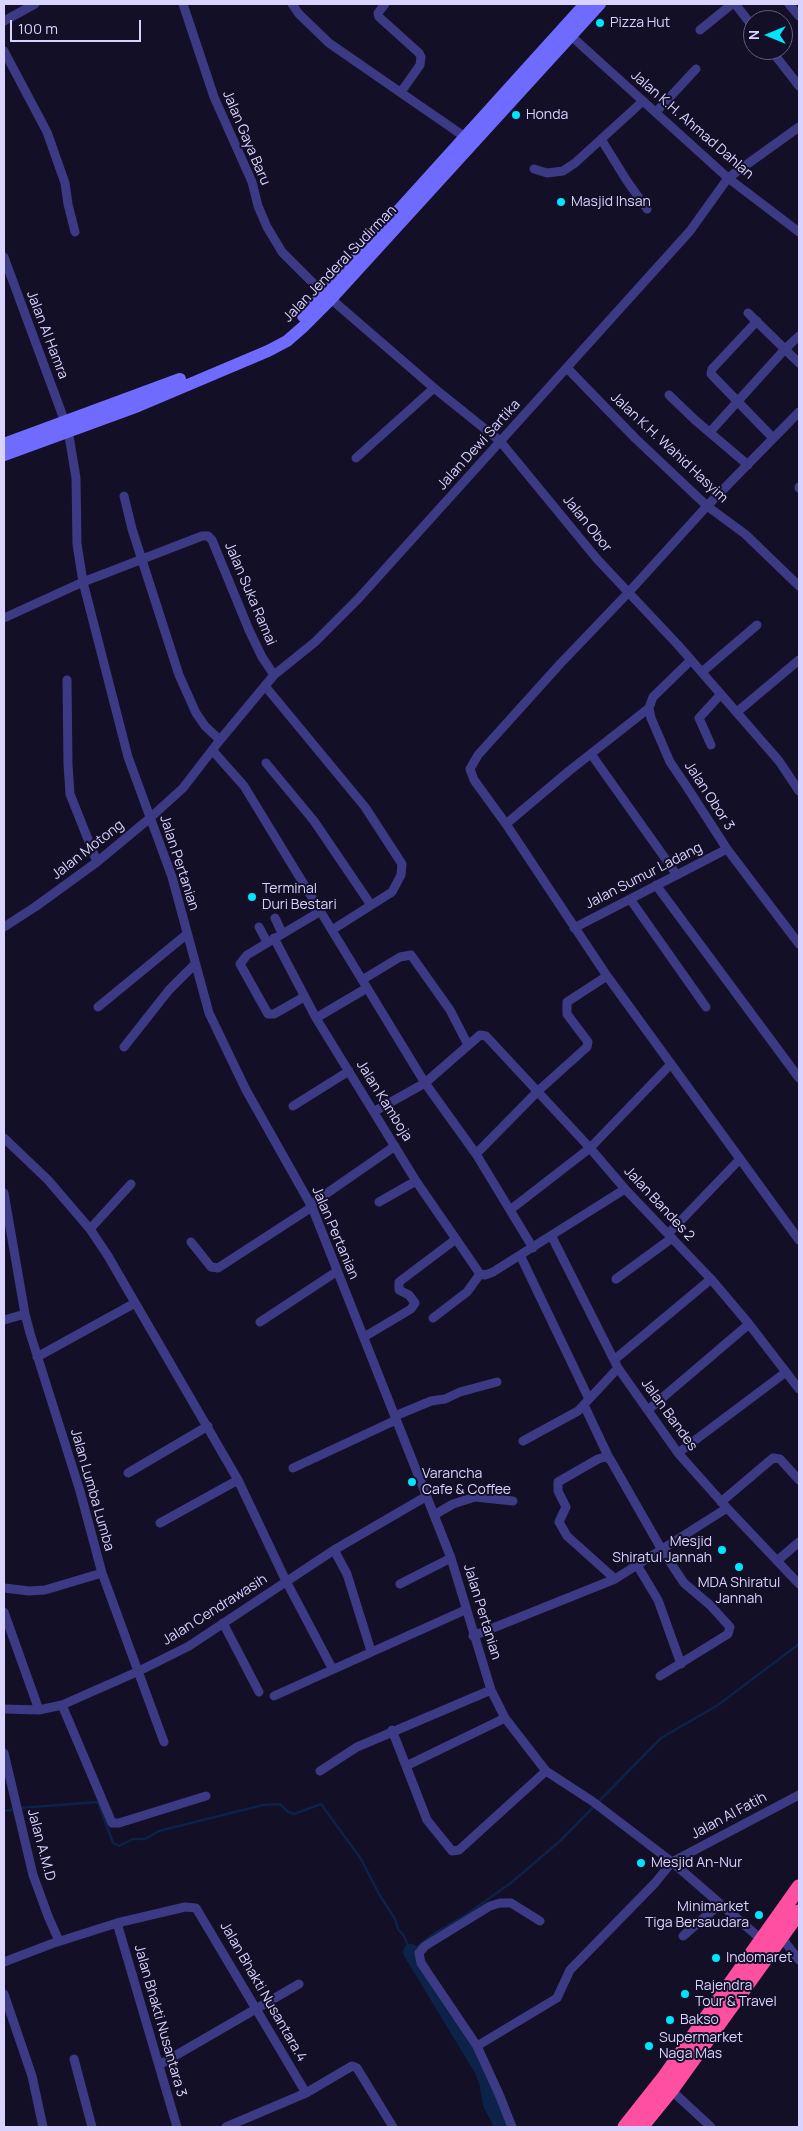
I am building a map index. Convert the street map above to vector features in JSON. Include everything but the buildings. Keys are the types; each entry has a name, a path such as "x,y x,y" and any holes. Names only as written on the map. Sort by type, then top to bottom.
{"highway":[{"path":"625,2127 663,2079 799,1887"},
{"path":"641,2127 799,1912"}],"street":[{"path":"4,21 35,4"},
{"name":"Jalan Gaya Baru","path":"183,4 214,97 252,182 258,206 267,227 282,252 327,296"},
{"path":"292,4 299,14 329,43 465,136"},
{"path":"385,4 378,16 421,57 420,65 401,92"},
{"name":"Jalan Jenderal Sudirman","path":"439,174 465,136 585,4"},
{"name":"Jalan Jenderal Sudirman","path":"4,444 138,406 268,351 287,341 304,327 327,296 439,174 600,4"},
{"path":"700,30 732,4 743,15"},
{"path":"789,4 799,16"},
{"name":"Jalan K.H. Ahmad Dahlan","path":"570,35 728,178 799,232"},
{"path":"4,51 47,132 65,183 75,232"},
{"path":"779,60 799,86"},
{"path":"656,112 696,69"},
{"path":"534,169 547,173 563,171 575,163 642,101"},
{"name":"Jalan Dewi Sartika","path":"183,788 274,675 315,642 358,599 690,231 728,178 799,127"},
{"path":"601,139 647,209"},
{"name":"Jalan Al Hamra","path":"4,257 66,426"},
{"name":"Jalan Obor","path":"327,296 434,388 500,441 628,593 702,672 779,760 799,791"},
{"path":"748,313 799,364"},
{"path":"756,321 711,372 712,378 773,438"},
{"path":"710,432 799,336"},
{"name":"Jalan K.H. Wahid Hasyim","path":"567,368 635,438 707,506 745,534 799,586"},
{"path":"356,458 434,388"},
{"path":"669,395 748,465"},
{"path":"799,412 707,506 560,664 472,762 470,768 470,774 506,824 607,976 799,1240"},
{"name":"Jalan Jenderal Sudirman","path":"4,454 66,426"},
{"name":"Jalan Pertanian","path":"66,426 76,478 77,544 83,582 128,757 172,877 209,1013 238,1074 311,1206 451,1558 465,1610 491,1690 505,1718 546,1771 595,1804 672,1862 762,1940"},
{"path":"124,496 179,675 196,713 205,726 220,740"},
{"name":"Jalan Suka Ramai","path":"4,618 83,582 202,536 210,538 249,630 262,657 274,675"},
{"path":"702,672 757,626"},
{"path":"506,824 649,708 653,697 691,660"},
{"path":"736,712 799,660"},
{"path":"67,680 70,794 97,862"},
{"path":"265,686 365,807 402,864 401,875 392,892 332,930"},
{"path":"711,745 699,718 702,712 721,694"},
{"name":"Jalan Obor 3","path":"649,708 651,718 670,762 727,849 799,944"},
{"path":"213,751 244,786 425,1083 476,1154 533,1248"},
{"path":"591,754 677,875"},
{"path":"266,763 314,820 371,906"},
{"name":"Jalan Motong","path":"4,927 97,862 183,788"},
{"name":"Jalan Sumur Ladang","path":"574,928 727,849"},
{"path":"656,886 799,1078"},
{"path":"630,899 706,1007"},
{"path":"304,997 274,1014 268,1014 240,964 242,959 274,938 321,911"},
{"path":"274,938 275,918"},
{"path":"259,927 274,938"},
{"path":"98,1007 187,934"},
{"name":"Jalan Kamboja","path":"274,938 316,1018 375,1111 416,1181 480,1274"},
{"path":"316,1018 400,957 411,955 450,1010 468,1045 425,1083 375,1111"},
{"path":"124,1047 169,990 195,964"},
{"path":"476,1154 538,1091 587,1047 588,1042 567,1014 567,1002 607,976"},
{"name":"Jalan Bandes 2","path":"468,1045 483,1035 494,1043 625,1189 711,1279 749,1324 799,1389"},
{"path":"510,1210 590,1148 671,1064"},
{"path":"293,1106 349,1070"},
{"path":"4,1138 48,1180 90,1229 208,1426 238,1480 286,1581 332,1668"},
{"path":"191,1242 211,1267 218,1268 311,1206 395,1146"},
{"path":"616,1279 670,1236 740,1159"},
{"path":"379,1202 416,1181"},
{"path":"90,1229 132,1184"},
{"path":"433,1318 468,1292 480,1274 489,1274 520,1256 625,1189"},
{"name":"Jalan Lumba Lumba","path":"4,1193 25,1314 37,1357 80,1492 102,1573 164,1742"},
{"name":"Jalan Bandes","path":"552,1237 616,1364 678,1453 799,1584"},
{"path":"364,1337 411,1309 415,1303 409,1295 399,1290 399,1282 456,1239"},
{"path":"520,1256 586,1402 609,1458 662,1550 684,1583 710,1605 730,1627 728,1634 660,1676"},
{"path":"260,1322 336,1272"},
{"path":"523,1441 562,1420 586,1402 616,1364 711,1279"},
{"path":"37,1357 135,1303"},
{"path":"4,1320 25,1314"},
{"path":"648,1410 749,1324"},
{"path":"678,1453 786,1372"},
{"path":"293,1468 431,1402 496,1382"},
{"path":"128,1473 208,1426"},
{"path":"609,1458 598,1459 558,1482 558,1491 566,1506 559,1522 567,1536 615,1579"},
{"path":"473,1636 615,1579 662,1550 724,1505 774,1458 780,1458 799,1480"},
{"path":"160,1523 238,1480"},
{"name":"Jalan Cendrawasih","path":"4,1709 39,1710 62,1705 139,1671 189,1646 334,1550 427,1496"},
{"path":"434,1515 453,1504 475,1497 513,1501"},
{"path":"777,1561 799,1542"},
{"path":"334,1550 347,1574 371,1651"},
{"path":"400,1584 451,1558"},
{"path":"637,1565 658,1600 681,1664"},
{"path":"4,1588 29,1591 46,1590 102,1573"},
{"path":"274,1696 332,1668 465,1610"},
{"path":"4,1612 39,1710"},
{"path":"223,1623 259,1692"},
{"path":"320,1771 357,1747 392,1730 491,1690"},
{"path":"62,1705 112,1822 119,1823 206,1796"},
{"path":"406,1766 505,1718"},
{"path":"392,1730 428,1820 449,1849 454,1851 459,1850 546,1771"},
{"name":"Jalan A.M.D","path":"4,1753 40,1898 59,1941"},
{"name":"Jalan Al Fatih","path":"672,1862 799,1795"},
{"path":"477,2046 557,1998 570,1970 655,1883 672,1862"},
{"path":"512,2127 477,2046 421,1963 420,1950 490,1906 500,1903 511,1903 540,1921"},
{"path":"683,1936 720,1904"},
{"name":"Jalan Bhakti Nusantara.4","path":"117,1923 193,1906 201,1914 306,2093"},
{"path":"4,1962 59,1941 117,1923"},
{"name":"Jalan Bhakti Nusantara 3","path":"117,1923 177,2127"},
{"path":"781,1937 799,1960"},
{"path":"160,2065 299,1984"},
{"path":"4,1994 32,2076 43,2127"},
{"path":"74,2059 92,2127"},
{"path":"226,2127 306,2093 349,2067 354,2066 359,2071 393,2127"},
{"path":"670,2090 711,2127"}],"waterway":[{"path":"20,1808 98,1802 113,1843 119,1846 133,1839 145,1839 159,1831 263,1805 280,1804 288,1812 294,1814 321,1804 361,1859 379,1894 395,1919 398,1929 404,1936 411,1952 435,1933 466,1915 512,1882 560,1841 661,1738 718,1705 799,1644"},
{"path":"4,1811 15,1809"},
{"path":"411,1952 482,2069 487,2082 491,2104 503,2127"}],"place":[{"name":"Pizza Hut","path":"600,23"},
{"name":"Honda","path":"516,115"},
{"name":"Masjid Ihsan","path":"561,202"},
{"name":"Terminal Duri Bestari","path":"252,897"},
{"name":"Varancha Cafe & Coffee","path":"412,1482"},
{"name":"Mesjid Shiratul Jannah","path":"722,1550"},
{"name":"MDA Shiratul Jannah","path":"739,1567"},
{"name":"Mesjid An-Nur","path":"641,1863"},
{"name":"Minimarket Tiga Bersaudara","path":"759,1915"},
{"name":"Indomaret","path":"716,1958"},
{"name":"Rajendra Tour & Travel","path":"685,1994"},
{"name":"Bakso","path":"670,2020"},
{"name":"Supermarket Naga Mas","path":"649,2046"}]}
